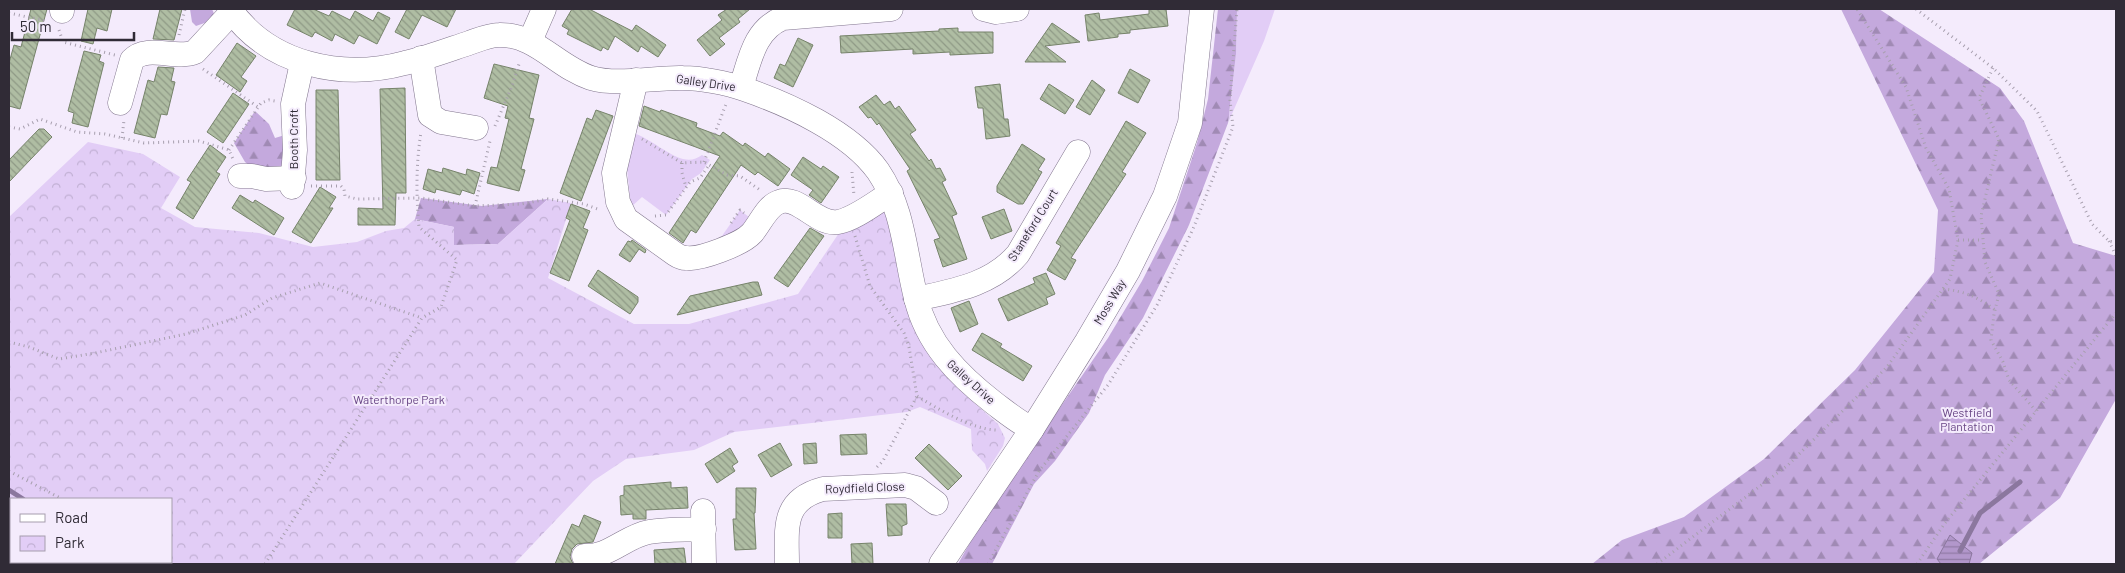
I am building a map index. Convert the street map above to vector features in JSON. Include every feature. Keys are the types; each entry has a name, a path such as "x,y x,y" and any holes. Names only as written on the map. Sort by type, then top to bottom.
{"street":[{"path":"525,51 544,9"},
{"path":"737,87 756,42 762,32 781,13 891,9"},
{"path":"984,9 996,12 1017,9"},
{"name":"Moss Way","path":"941,564 1032,430 1128,270 1165,196 1190,123 1202,9"},
{"path":"120,102 132,60 137,55 144,53 181,55 195,52 231,10"},
{"name":"Galley Drive","path":"231,10 252,34 276,50 302,62 323,68 377,69 421,58 492,35 506,36 525,51 591,78 636,80 684,78 737,87 788,107 838,135 860,151 877,170 891,193 907,246 916,299 926,330 943,356 970,384 1021,424 1032,430"},
{"path":"421,58 430,115 441,122 484,130"},
{"name":"Booth Croft","path":"293,182 294,104 302,62"},
{"path":"636,80 614,173 618,202 635,225 675,254 684,258 692,258 732,246 745,240 777,203 781,201 792,201 825,221 837,222 852,218 891,193"},
{"name":"Staneford Court","path":"916,299 955,290 984,280 1010,264 1018,254 1078,152"},
{"path":"240,176 293,182"},
{"name":"Roydfield Close","path":"787,564 787,523 794,506 812,492 823,489 906,485 916,488 936,502"},
{"path":"584,556 591,557 600,554 648,532 703,520 704,564"}],"path":[{"path":"186,9 181,55 258,107"},
{"path":"988,564 1039,470 1108,385 1157,305 1193,229 1233,127 1230,100 1237,9"},
{"path":"1657,564 1788,466 1887,366 1950,279 1958,240 1949,189 1926,148 1906,87 1857,9"},
{"path":"1916,9 1993,68 2037,111 2092,224 2109,241 2116,256"},
{"path":"9,13 58,17 63,42 132,60"},
{"path":"475,206 484,130 512,86 525,51"},
{"path":"1993,68 1980,98 1998,139 1981,216 1985,262 1999,294 1991,340 2003,362 2009,380 2036,411"},
{"path":"704,162 737,87"},
{"path":"229,150 261,103 269,100 294,104"},
{"path":"265,564 422,318 441,307 457,260 419,227 416,198 418,153 422,125 430,115"},
{"path":"9,127 20,129 40,119 77,132 105,134 144,143 199,141 229,150"},
{"path":"623,132 650,142 682,163 704,162 727,175 740,176 777,203"},
{"path":"229,150 240,176"},
{"path":"682,163 682,173 686,188"},
{"path":"293,182 341,186 346,196 357,199 416,198 475,206 521,204 548,199 584,204 635,225 656,215 666,215 690,182 700,178 709,165"},
{"path":"850,167 854,175 852,218"},
{"path":"1958,240 1983,240"},
{"path":"2109,241 2116,243"},
{"path":"9,342 29,347 59,359 95,353 186,334 245,315 272,298 320,283 422,318"},
{"path":"1943,289 1956,290 1976,296 1995,310"},
{"path":"1917,564 1945,523 2116,313"},
{"path":"857,488 883,461 917,396"},
{"path":"9,471 60,498"}],"green space":[{"path":"190,9 212,9 215,16 213,20 196,26 192,22"},
{"path":"1218,9 1237,9 1236,54 1228,123 1189,225 1143,318 1105,375 1089,413 1055,461 1034,484 992,564 958,564 984,518 1108,338 1142,281 1169,228 1197,143 1208,99"},
{"path":"1237,9 1275,9 1264,41 1228,123 1236,54"},
{"name":"Westfield Plantation","path":"1841,9 1879,9 2000,88 2024,121 2073,243 2116,256 2116,399 2060,498 1979,564 1592,564 1622,540 1684,517 1764,459 1855,370 1934,272 1938,210"},
{"path":"255,111 269,124 275,138 285,135 287,155 279,171 250,166 245,162 234,143"},
{"path":"634,133 686,160 695,159 702,155 710,160 701,173 692,179 666,215 642,197 631,207 627,168"},
{"name":"Waterthorpe Park","path":"88,142 143,154 180,177 161,208 195,227 259,233 313,247 357,242 386,231 404,228 415,219 454,227 454,245 498,244 548,199 571,203 548,278 634,324 689,324 798,294 841,230 871,212 885,212 936,364 961,391 998,424 1005,438 1003,446 987,471 985,464 972,450 971,429 920,407 907,412 734,432 694,450 626,459 593,481 514,564 9,564 9,217"},
{"path":"421,198 482,206 548,199 498,244 454,245 454,227 415,219"},
{"path":"740,210 754,221 731,241 722,236"}],"shaded area":[{"path":"1950,535 1972,553 1969,564 1941,564 1937,559"}],"building":[{"path":"31,9 47,9 20,109 9,106 9,63 14,45 21,47"},
{"path":"88,9 112,9 107,31 97,28 93,44 81,41"},
{"path":"160,9 182,9 174,40 153,39"},
{"path":"295,9 313,9 329,16 332,11 350,20 355,11 373,21 378,12 390,18 377,44 359,35 354,44 335,34 332,41 315,32 312,37 287,25"},
{"path":"407,9 456,9 447,27 422,15 409,39 395,32"},
{"path":"572,9 589,9 632,31 636,25 666,45 658,57 641,46 638,52 615,36 608,50 603,47 601,51 567,34 569,30 562,26"},
{"path":"727,9 750,9 738,19 740,22 719,38 725,44 710,56 697,40 722,20 718,15"},
{"path":"1149,9 1166,9 1168,26 1130,30 1130,33 1118,34 1118,37 1088,41 1085,15 1099,13 1100,20 1149,14"},
{"path":"1052,23 1080,42 1045,46 1066,62 1025,62"},
{"path":"958,28 958,32 993,32 993,53 950,55 950,52 913,54 913,49 841,53 840,36 939,31 939,29"},
{"path":"798,38 813,45 793,87 774,78 780,64 785,66"},
{"path":"237,43 256,56 241,77 247,81 240,92 216,75"},
{"path":"84,51 101,55 99,61 104,63 88,127 72,123 74,113 68,111"},
{"path":"494,64 539,75 529,118 534,119 521,169 525,170 519,191 487,183 491,167 497,168 509,119 505,118 508,106 484,98"},
{"path":"158,67 174,68 171,81 175,82 167,115 161,114 155,138 134,133 148,80 154,82"},
{"path":"1130,69 1150,80 1138,103 1118,93"},
{"path":"1092,80 1105,90 1090,115 1076,107"},
{"path":"1000,84 1004,119 1008,119 1010,136 986,139 983,108 978,108 975,87"},
{"path":"1049,84 1074,100 1065,114 1040,99"},
{"path":"405,88 406,193 396,193 395,225 358,225 358,208 383,209 380,89"},
{"path":"316,90 338,90 340,180 316,180"},
{"path":"233,93 249,104 223,143 207,132"},
{"path":"876,95 884,105 890,101 895,109 899,106 916,130 910,134 929,161 931,159 936,169 940,168 946,180 942,182 957,214 952,216 967,259 943,267 934,240 940,238 907,171 910,169 879,123 877,125 871,117 868,118 859,107"},
{"path":"644,106 697,123 696,127 720,136 723,132 743,146 745,143 765,157 768,153 790,169 778,186 758,172 755,175 741,165 696,233 691,230 683,243 669,233 720,156 639,126"},
{"path":"596,110 613,116 581,201 560,193 587,118 592,120"},
{"path":"1126,121 1146,133 1122,172 1126,174 1071,258 1076,260 1065,280 1047,270 1061,246 1056,243"},
{"path":"39,129 44,129 52,137 9,182 9,160"},
{"path":"1022,144 1045,159 1038,170 1042,172 1031,191 1023,204 1018,204 997,192 997,186"},
{"path":"210,145 226,157 216,172 220,174 193,219 176,208 191,182 187,180"},
{"path":"803,157 821,169 823,166 839,177 821,203 809,195 813,190 791,175"},
{"path":"443,168 466,175 467,169 480,173 474,194 462,190 460,195 436,189 435,193 423,189 428,169 442,173"},
{"path":"320,187 336,197 329,208 333,208 311,243 292,232"},
{"path":"240,195 253,203 255,200 284,218 274,235 232,208"},
{"path":"571,204 590,211 583,228 588,230 569,281 550,273 570,220 566,218"},
{"path":"1004,209 1012,231 991,239 982,217"},
{"path":"810,228 824,236 788,287 774,278"},
{"path":"632,240 646,250 645,253 639,249 630,262 619,255 628,241 631,242"},
{"path":"598,270 638,297 638,302 630,314 588,286"},
{"path":"1046,273 1055,294 1046,298 1048,304 1008,321 998,299 1035,283 1033,278"},
{"path":"758,282 762,295 677,315 690,296"},
{"path":"969,301 978,324 960,332 951,308"},
{"path":"982,333 1002,344 1000,347 1032,366 1023,381 972,350"},
{"path":"866,434 867,454 841,455 840,435"},
{"path":"780,443 792,465 771,477 758,455"},
{"path":"816,443 817,463 804,464 803,444"},
{"path":"929,444 962,476 948,490 915,458"},
{"path":"730,448 738,462 732,466 735,471 717,483 705,464"},
{"path":"671,482 671,488 687,487 688,508 646,510 646,519 633,519 633,514 621,515 620,496 624,495 624,486"},
{"path":"736,488 756,488 754,513 756,549 735,550 733,519 736,519"},
{"path":"886,504 906,504 907,524 902,526 902,535 888,536"},
{"path":"842,513 842,538 828,538 828,514"},
{"path":"584,515 601,522 593,542 577,544 572,549 570,557 573,564 555,564 572,524 579,527"},
{"path":"872,543 873,564 852,564 851,544"},
{"path":"684,548 686,564 655,564 654,550"}],"waterway":[{"path":"1960,551 1980,513 2020,482"},
{"path":"9,490 21,498"}]}
